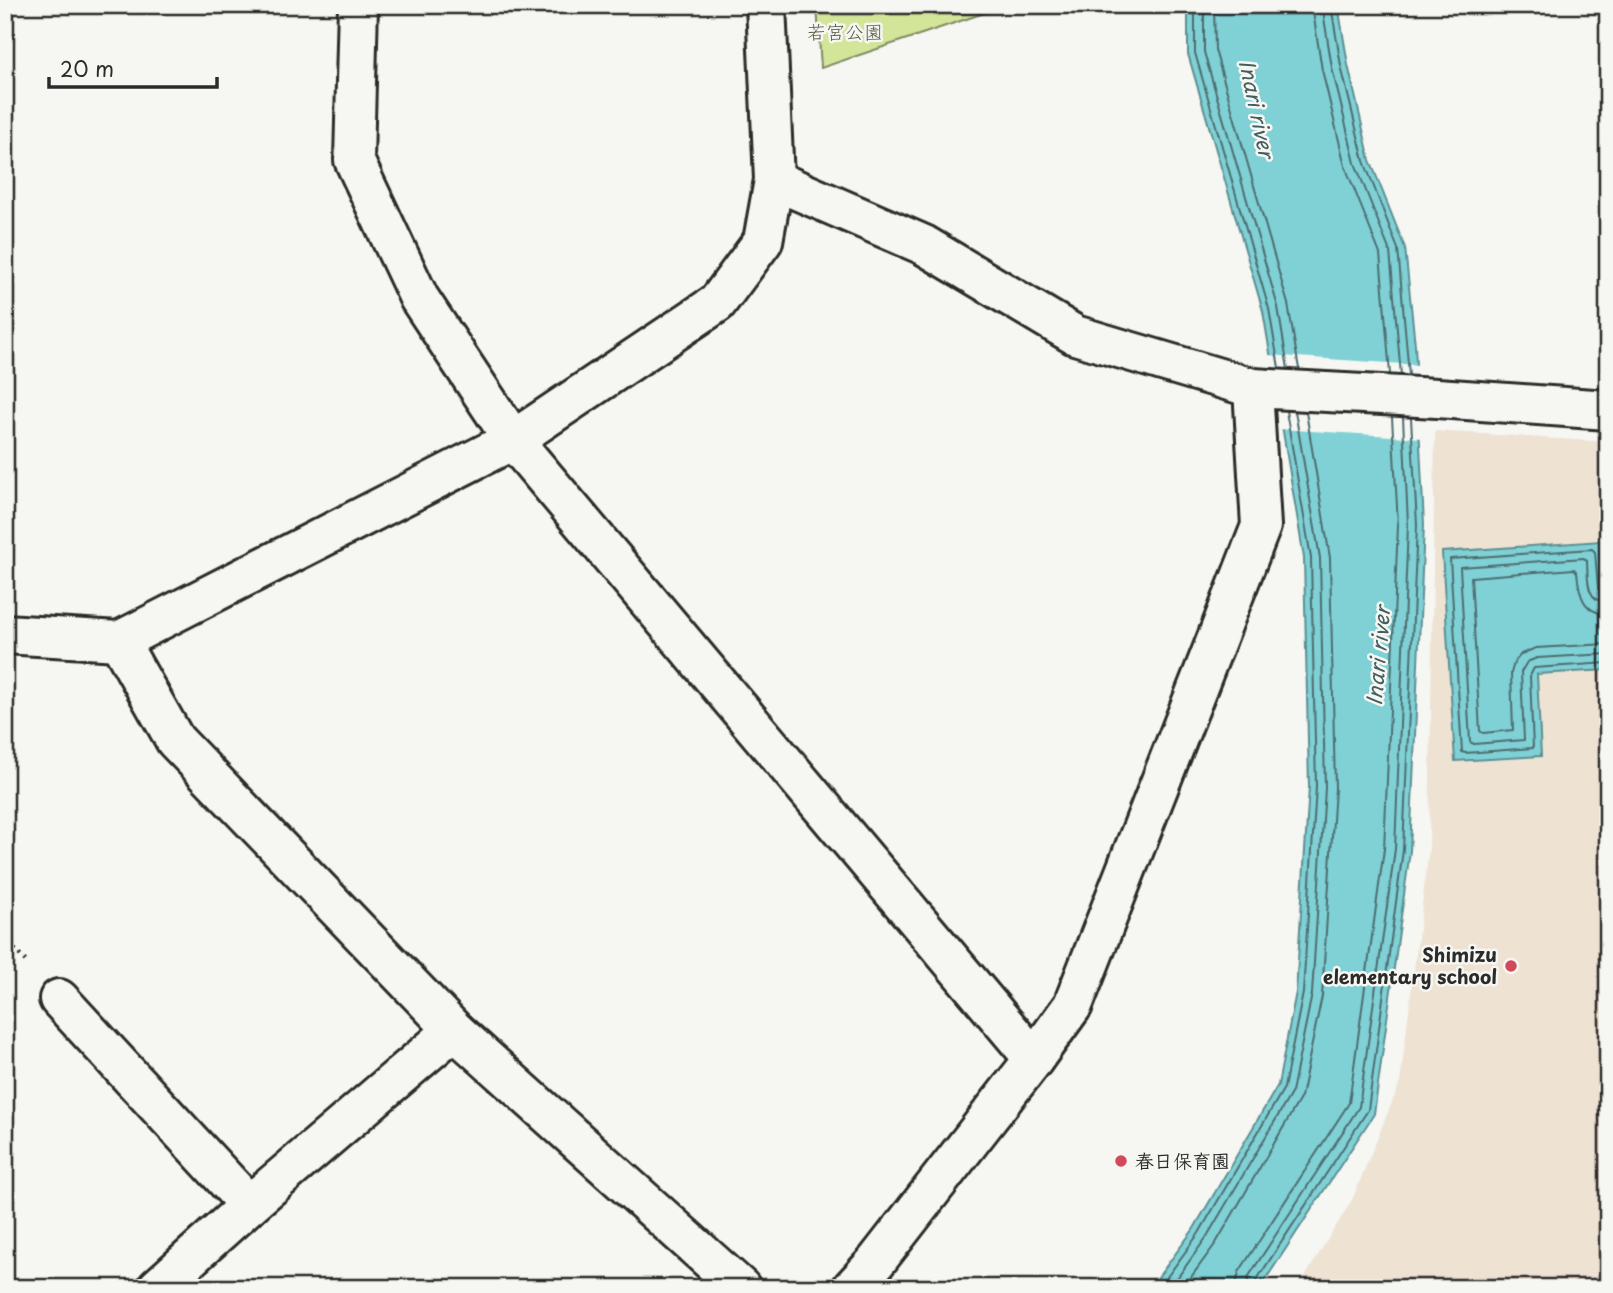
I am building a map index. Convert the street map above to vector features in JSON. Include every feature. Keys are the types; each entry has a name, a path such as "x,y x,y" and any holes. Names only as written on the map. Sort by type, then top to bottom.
{"street":[{"path":"358,5 354,160 419,298 513,440 1034,1059"},
{"path":"5,634 119,641 513,440 717,303 764,241 774,180 766,5"},
{"path":"774,180 924,245 1075,335 1253,388 1608,410"},
{"path":"852,1288 875,1263 1073,1005 1261,526 1253,388"},
{"path":"119,641 176,740 454,1030 741,1288"},
{"path":"59,999 248,1205"},
{"path":"157,1288 248,1205 454,1030"}],"shaded area":[{"name":"Shimizu elementary school","path":"1435,431 1608,442 1608,1288 1298,1288 1352,1200 1400,1083 1429,849"}],"green space":[{"name":"若宮公園","path":"817,5 1008,5 821,68"}],"water":[{"name":"Inari river","path":"1188,5 1338,5 1348,65 1370,160 1405,248 1415,345 1424,525 1410,851 1374,1114 1260,1288 1150,1288 1193,1230 1278,1085 1296,992 1309,787 1304,558 1263,311 1188,54"},
{"path":"1601,541 1608,670 1537,674 1541,756 1455,761 1442,552"}],"pier":[{"path":"1267,355 1419,365 1423,438 1279,429"}],"place":[{"name":"Shimizu elementary school","path":"1511,966"},
{"name":"春日保育園","path":"1121,1161"}]}
